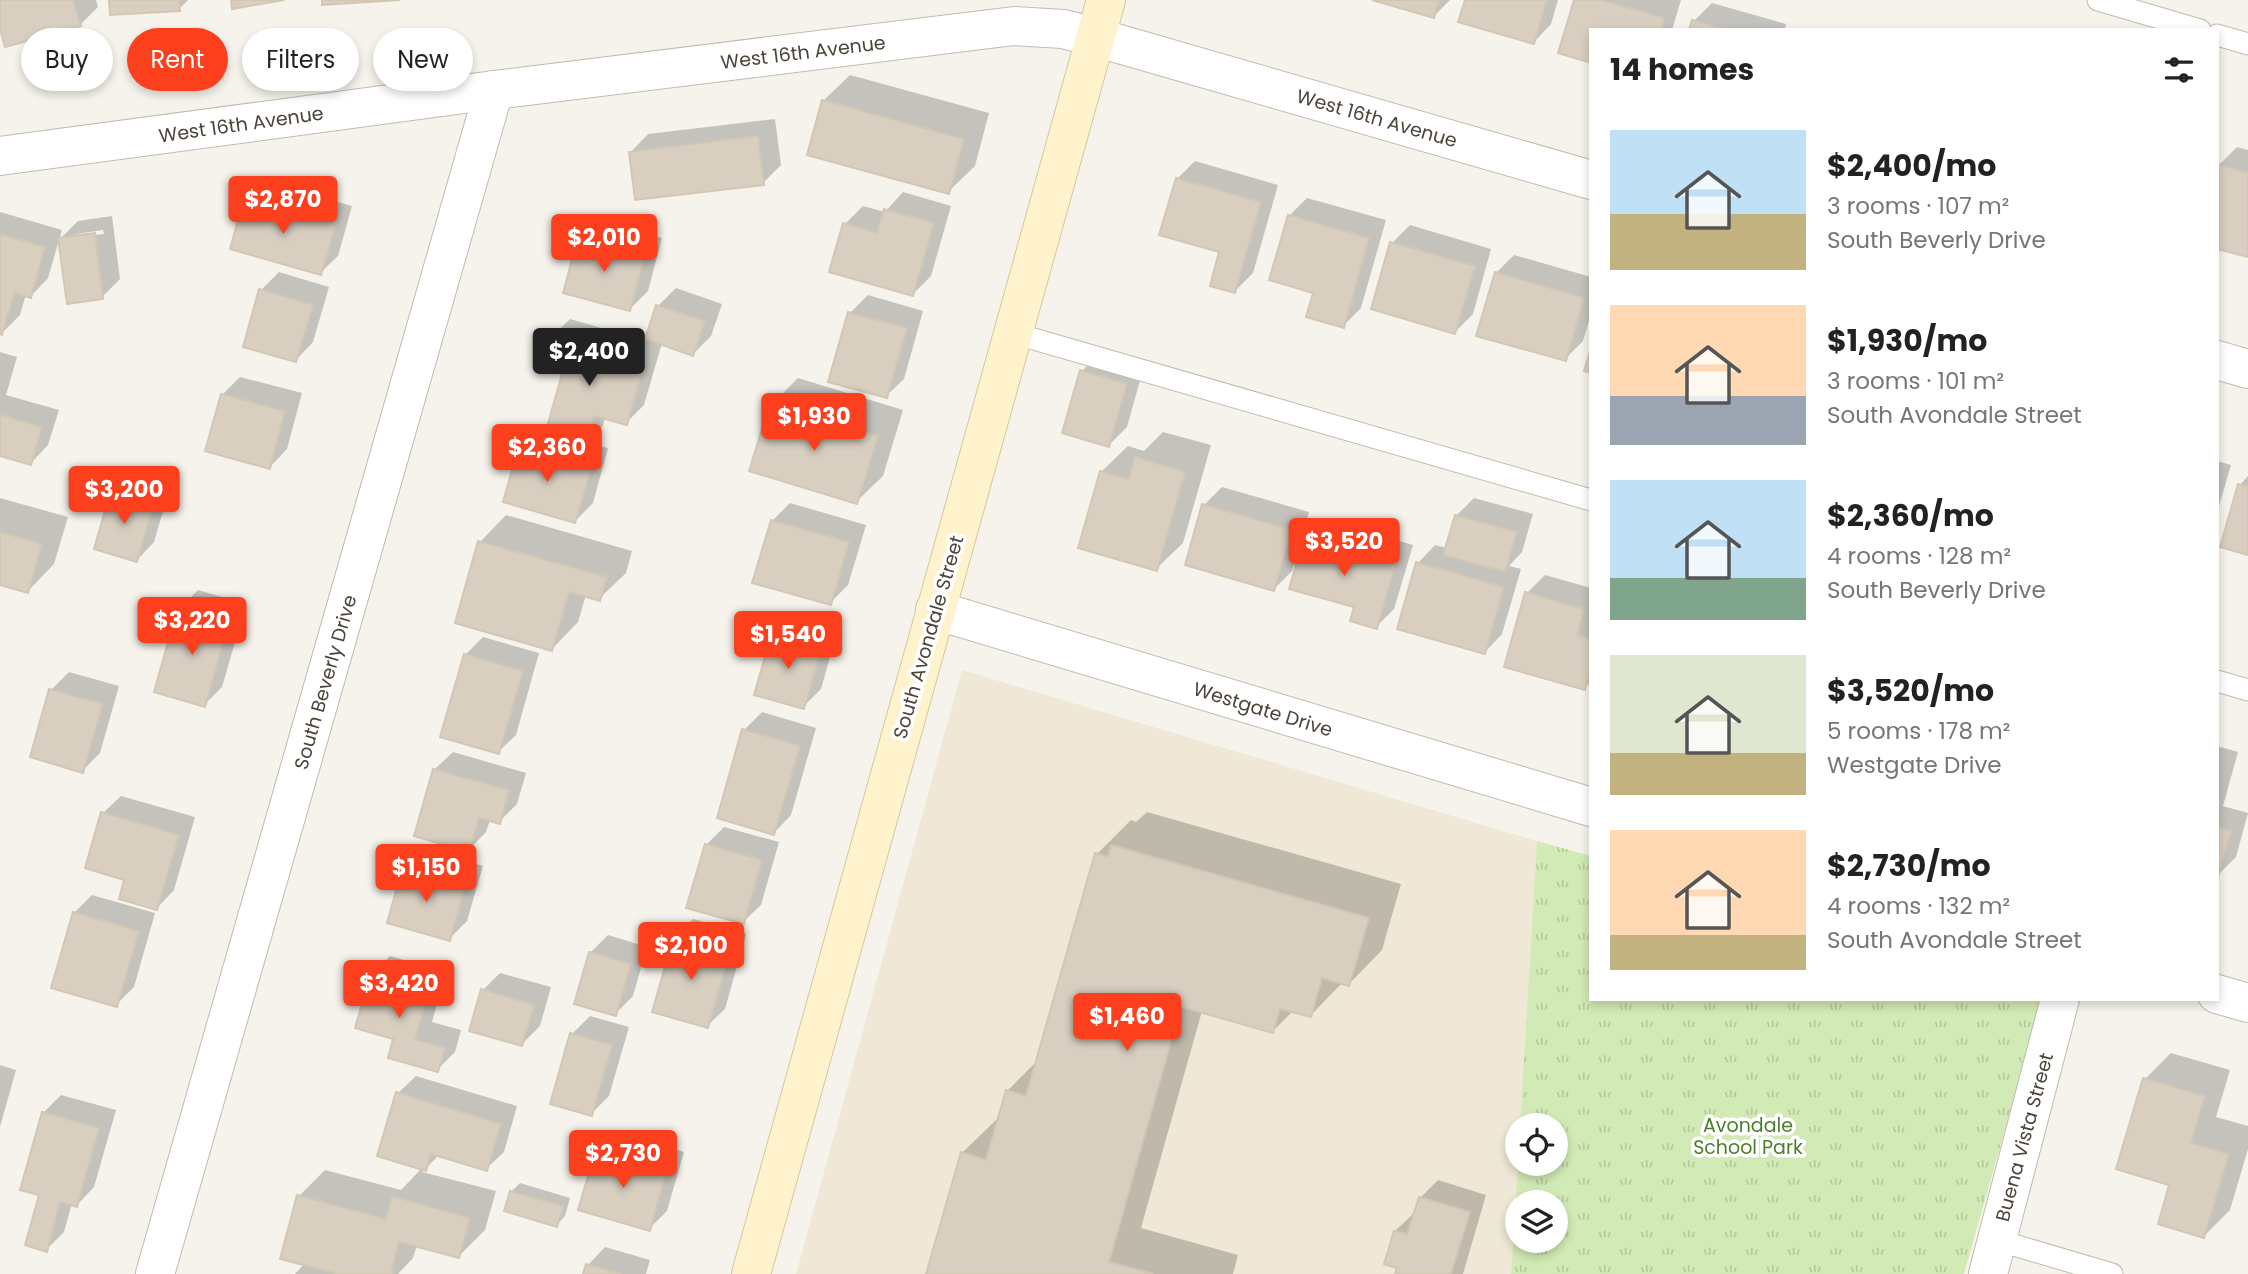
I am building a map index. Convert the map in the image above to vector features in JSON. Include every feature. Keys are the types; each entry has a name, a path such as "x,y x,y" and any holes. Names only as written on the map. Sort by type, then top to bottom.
{"main road":[{"name":"South Avondale Street","path":"751,1274 1106,0"}],"street":[{"name":"West 16th Avenue","path":"0,156 494,90 1014,26 1063,29 1095,37 1589,179"},
{"name":"South Beverly Drive","path":"155,1274 494,90"},
{"path":"2219,361 2248,369"},
{"name":"Westgate Drive","path":"935,610 1589,806"},
{"path":"2219,995 2248,1003"},
{"name":"Buena Vista Street","path":"1992,1257 2059,1001"}],"lane":[{"path":"2098,0 2193,28"},
{"path":"2219,36 2248,44"},
{"path":"1013,333 1589,499"},
{"path":"2219,682 2248,690"},
{"path":"1992,1257 2112,1274"}],"shaded area":[{"path":"962,670 1537,841 1521,1113 1505,1113 1505,1176 1517,1176 1516,1190 1505,1190 1505,1253 1512,1253 1511,1274 796,1274"}],"green space":[{"name":"Avondale School Park","path":"1537,841 1589,855 1589,1001 2041,1001 1964,1274 1511,1274 1512,1253 1568,1253 1568,1190 1516,1190 1517,1176 1568,1176 1568,1113 1521,1113"}],"building":[{"path":"0,0 73,0 81,26 21,28 21,43 5,47 0,29"},
{"path":"109,0 179,0 180,11 110,15"},
{"path":"231,0 284,0 232,9"},
{"path":"322,0 400,0 322,5"},
{"path":"1372,0 1439,0 1434,18"},
{"path":"1465,0 1547,0 1534,44 1458,22"},
{"path":"1574,0 1602,0 1664,18 1662,28 1589,28 1589,62 1558,53"},
{"path":"1692,20 1721,28 1690,28"},
{"path":"822,100 964,139 949,194 807,155"},
{"path":"758,136 764,185 635,200 629,152"},
{"path":"2219,165 2248,173 2248,257 2219,250"},
{"path":"1176,178 1261,202 1235,293 1210,286 1219,252 1159,235"},
{"path":"244,198 336,224 321,275 230,249"},
{"path":"884,209 934,223 913,296 829,272 843,223 877,233"},
{"path":"1288,215 1369,238 1344,328 1306,317 1313,293 1269,280"},
{"path":"95,233 103,299 67,304 58,238"},
{"path":"0,234 45,247 31,298 14,293 2,335 0,334"},
{"path":"578,237 645,255 630,311 563,293"},
{"path":"1390,242 1475,266 1455,334 1371,309"},
{"path":"1495,272 1584,298 1566,361 1476,336"},
{"path":"259,289 313,305 296,362 243,347"},
{"path":"656,305 705,321 693,356 645,339"},
{"path":"848,312 907,328 887,398 828,382"},
{"path":"550,336 644,363 627,425 594,416 585,446 545,434 562,374 541,368"},
{"path":"1589,355 1589,372 1584,371"},
{"path":"1080,370 1127,384 1109,447 1062,433"},
{"path":"221,394 285,411 270,469 205,451"},
{"path":"770,403 878,436 857,504 749,471"},
{"path":"0,415 42,427 31,465 0,456"},
{"path":"519,445 592,466 575,523 503,502"},
{"path":"1135,457 1185,472 1157,571 1078,548 1100,471 1129,479"},
{"path":"2238,484 2248,487 2248,555 2220,547"},
{"path":"111,490 154,502 137,562 94,549"},
{"path":"1202,504 1292,530 1274,591 1185,565"},
{"path":"1455,515 1517,532 1505,572 1443,555"},
{"path":"771,520 849,542 831,605 752,583"},
{"path":"0,532 42,544 28,593 0,585"},
{"path":"1304,536 1396,562 1377,629 1350,621 1354,607 1289,589"},
{"path":"478,541 607,577 600,601 569,592 552,651 455,623"},
{"path":"1416,562 1504,587 1485,654 1397,629"},
{"path":"1525,592 1584,609 1577,635 1589,638 1589,676 1585,690 1504,667"},
{"path":"178,607 229,621 205,707 154,692"},
{"path":"772,632 822,647 804,709 754,695"},
{"path":"464,654 523,671 499,754 440,737"},
{"path":"49,689 103,704 83,773 30,757"},
{"path":"742,729 800,746 774,835 717,818"},
{"path":"433,769 509,790 500,824 479,818 469,852 414,836"},
{"path":"101,812 179,835 157,910 119,899 124,880 85,868"},
{"path":"2219,828 2231,831 2219,873"},
{"path":"705,844 762,860 744,924 686,908"},
{"path":"1111,845 1369,918 1349,986 1322,978 1311,1017 1280,1009 1273,1033 1175,1005 1171,1019 1177,1020 1109,1262 1153,1274 926,1274 961,1152 986,1160 1006,1090 1026,1096 1095,853 1108,857"},
{"path":"403,866 466,884 450,941 387,923"},
{"path":"73,912 139,931 117,1007 51,988"},
{"path":"674,936 730,952 708,1028 652,1012"},
{"path":"589,952 631,964 616,1016 574,1004"},
{"path":"371,973 430,990 415,1039 445,1048 438,1072 388,1058 393,1039 355,1028"},
{"path":"481,989 534,1005 522,1046 469,1031"},
{"path":"570,1033 612,1045 592,1116 550,1104"},
{"path":"2143,1078 2205,1096 2191,1143 2229,1154 2204,1238 2158,1224 2169,1185 2116,1169"},
{"path":"396,1092 501,1124 487,1171 431,1154 426,1171 377,1156"},
{"path":"42,1112 99,1128 77,1207 60,1202 47,1252 25,1245 39,1195 20,1190"},
{"path":"596,1149 667,1169 650,1231 578,1210"},
{"path":"510,1191 563,1206 557,1227 504,1211"},
{"path":"297,1195 386,1219 392,1196 470,1218 459,1258 399,1242 391,1274 339,1274 280,1259"},
{"path":"1419,1197 1470,1212 1451,1274 1395,1274 1397,1268 1384,1264 1394,1231 1407,1234"},
{"path":"586,1264 621,1274 583,1274"}]}
